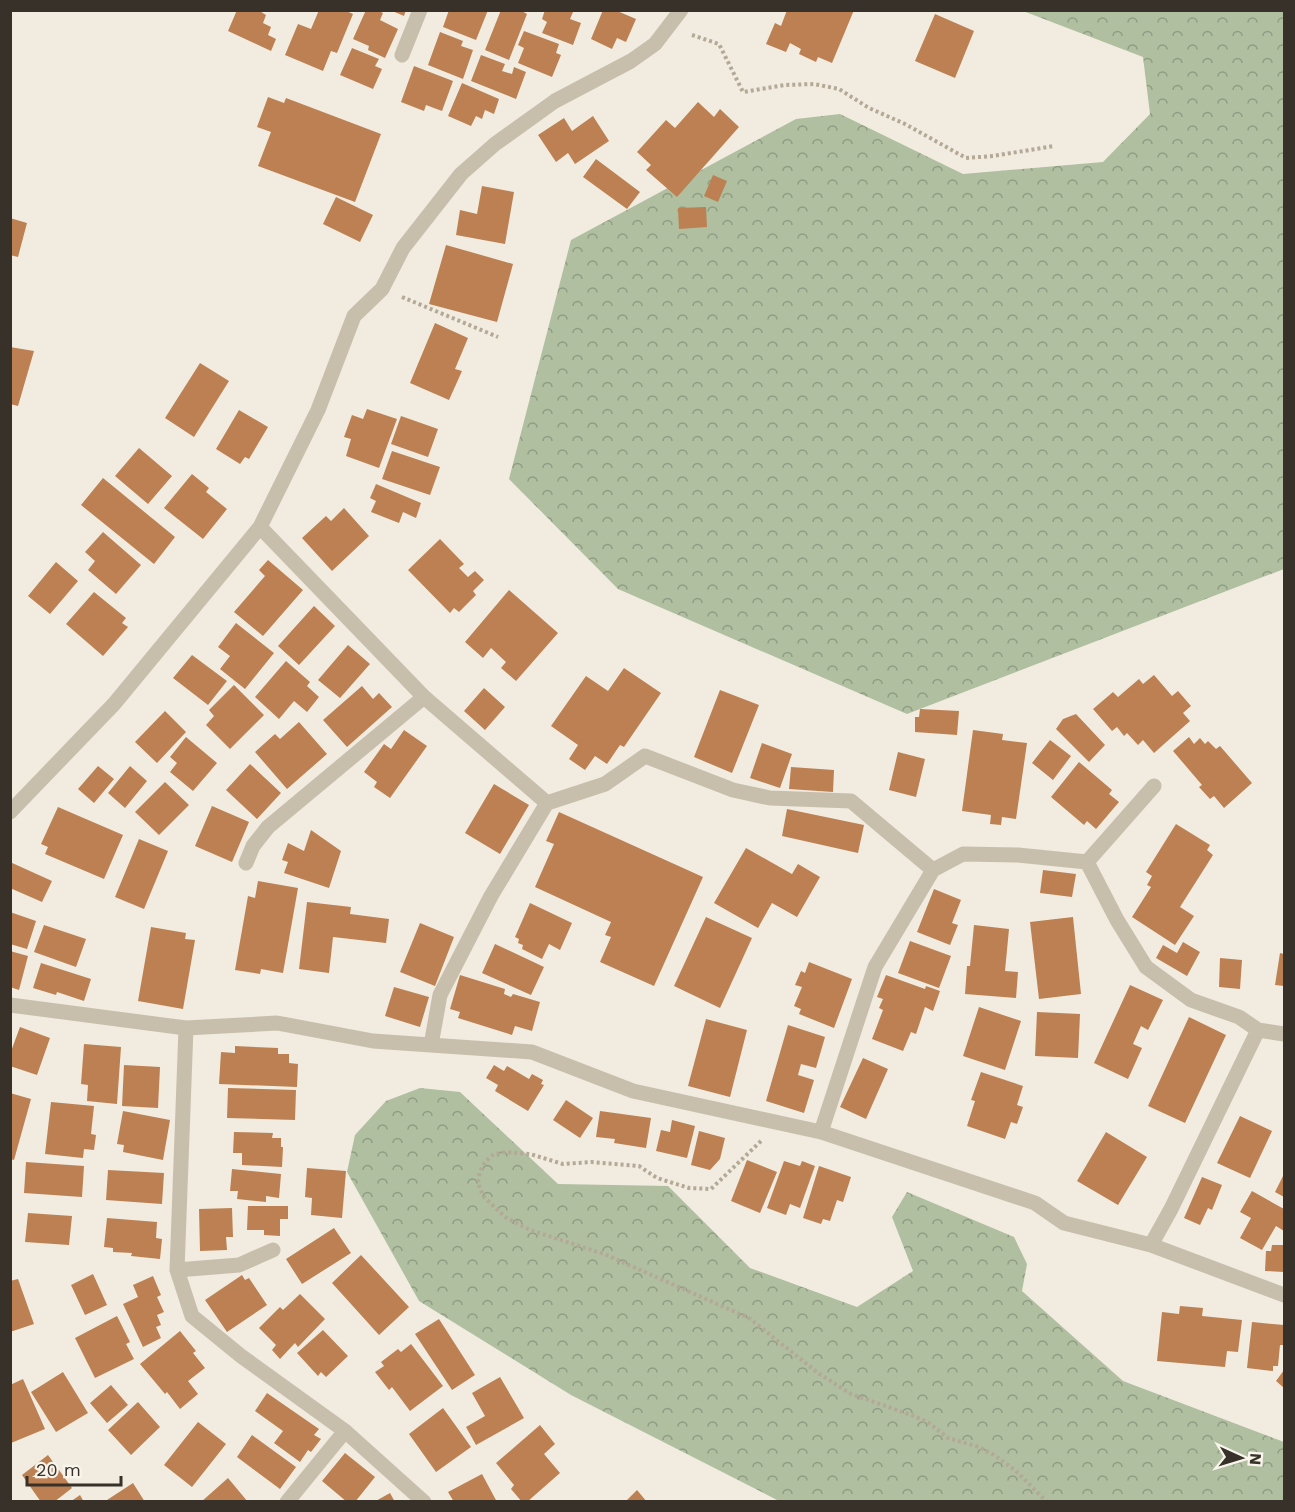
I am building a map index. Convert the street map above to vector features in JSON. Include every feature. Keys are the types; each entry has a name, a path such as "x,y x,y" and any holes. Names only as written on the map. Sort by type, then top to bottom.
{"street":[{"path":"402,55 420,10"},
{"path":"10,812 114,704 260,527 318,410 354,316 382,289 403,248 461,174 495,144 555,101 631,61 655,44 681,10"},
{"path":"260,527 424,697 547,803"},
{"path":"246,862 253,846 268,827 424,697"},
{"path":"431,1045 440,995 491,896 547,803 605,784 645,756 733,790 770,798 851,801 933,870"},
{"path":"1087,862 1154,786"},
{"path":"821,1132 875,967 933,870 963,854 1018,855 1087,862"},
{"path":"1087,862 1117,920 1146,967 1191,1000 1239,1017 1258,1030 1284,1034"},
{"path":"10,1005 186,1028 277,1023 373,1041 532,1052 633,1091 821,1132 1035,1203 1064,1223 1151,1245 1284,1295"},
{"path":"186,1028 177,1270 192,1316 241,1356 345,1431 424,1502"},
{"path":"1151,1245 1172,1209 1258,1030"},
{"path":"177,1270 239,1265 273,1250"},
{"path":"287,1502 345,1431"}],"path":[{"path":"668,27 719,44 743,92 785,85 814,84 839,89 869,108 905,124 966,158 1054,146"},
{"path":"382,289 498,337"},
{"path":"777,1123 753,1151 711,1189 689,1188 657,1178 639,1166 592,1162 563,1164 530,1154 506,1152 494,1154 485,1162 480,1171 478,1184 483,1196 505,1218 530,1230 604,1254 749,1318 818,1373 851,1394 914,1416 929,1423 948,1438 979,1447 994,1455 1015,1470 1047,1502"}],"green space":[{"path":"1023,11 1284,11 1284,569 907,714 618,589 509,479 571,240 796,119 840,114 963,174 1103,162 1150,114 1143,57"},
{"path":"420,1088 460,1092 558,1184 668,1186 750,1268 857,1307 913,1271 892,1217 907,1192 1014,1237 1027,1264 1022,1291 1123,1381 1284,1442 1284,1501 779,1501 571,1395 419,1301 347,1172 355,1135 386,1101"}],"building":[{"path":"237,10 258,10 266,15 263,23 271,27 268,35 276,39 271,51 228,31"},
{"path":"319,10 344,10 353,14 337,53 331,51 323,71 285,55 298,24 311,29"},
{"path":"366,10 377,10 383,13 380,20 398,29 385,58 368,50 369,46 353,39"},
{"path":"390,10 406,10 404,16"},
{"path":"449,10 488,10 476,40 443,27"},
{"path":"501,10 520,10 527,14 509,60 485,50"},
{"path":"545,10 573,12 570,19 581,23 573,45 542,33 547,22 542,19"},
{"path":"603,10 615,10 636,19 626,42 617,38 612,49 591,39"},
{"path":"787,10 854,10 832,63 818,57 816,62 799,54 801,49 790,43 786,52 766,44 775,23 781,26"},
{"path":"935,14 974,31 955,78 915,61"},
{"path":"524,31 559,44 556,53 561,55 552,77 518,63 524,48 518,45"},
{"path":"440,32 463,41 461,46 473,50 463,79 428,65"},
{"path":"352,48 379,59 375,66 382,69 373,89 340,75"},
{"path":"481,55 505,64 502,71 512,74 514,67 526,72 516,99 471,81"},
{"path":"414,66 453,81 442,111 426,105 424,111 401,102"},
{"path":"462,83 499,99 494,114 485,110 482,119 476,116 471,126 448,116"},
{"path":"268,97 284,103 286,98 381,134 355,202 258,166 271,132 257,127"},
{"path":"698,102 714,117 720,109 739,127 677,197 646,170 651,165 637,152 666,120 675,128"},
{"path":"593,116 609,141 575,164 568,153 556,162 538,135 564,118 572,131"},
{"path":"596,159 640,192 627,209 583,177"},
{"path":"713,175 727,181 718,202 704,196"},
{"path":"482,186 514,192 505,244 456,235 460,210 477,214"},
{"path":"336,197 373,215 360,242 323,224"},
{"path":"706,207 707,227 679,229 678,208"},
{"path":"10,218 27,223 18,257 10,255"},
{"path":"446,245 513,264 497,322 429,304"},
{"path":"435,323 468,338 455,369 462,371 449,400 410,383"},
{"path":"10,347 34,351 18,406 10,404"},
{"path":"200,363 229,381 194,437 165,418"},
{"path":"367,409 397,419 379,468 346,456 351,439 344,437 352,415 363,419"},
{"path":"239,410 268,427 249,459 245,457 240,464 216,449"},
{"path":"401,416 438,429 428,457 391,444"},
{"path":"139,448 172,476 148,504 115,476"},
{"path":"392,451 440,467 430,495 382,479"},
{"path":"192,474 209,488 206,492 227,509 203,539 164,508"},
{"path":"103,478 175,537 154,564 81,505"},
{"path":"376,484 421,503 416,518 403,512 399,523 371,512 376,501 370,498"},
{"path":"344,508 369,536 332,571 302,538 326,516 331,521"},
{"path":"103,532 141,565 116,594 88,570 95,561 85,552"},
{"path":"440,539 464,564 459,568 468,577 475,571 484,580 473,591 476,595 459,612 454,608 450,613 408,570"},
{"path":"268,560 303,590 263,636 234,612 265,576 259,570"},
{"path":"56,562 78,581 50,614 28,596"},
{"path":"509,590 558,633 516,681 501,668 506,662 491,648 483,658 465,642"},
{"path":"94,592 126,618 122,623 128,627 103,656 66,624"},
{"path":"314,606 335,626 299,665 278,646"},
{"path":"236,623 274,653 245,689 220,669 230,656 218,647"},
{"path":"348,645 370,664 340,698 318,680"},
{"path":"192,655 227,681 208,705 173,678"},
{"path":"286,661 310,682 307,686 319,697 307,712 294,701 279,719 255,697"},
{"path":"624,668 661,693 624,747 620,745 607,764 595,756 585,770 569,759 578,745 551,726 586,676 608,691"},
{"path":"1154,675 1172,696 1178,691 1191,706 1183,713 1190,721 1154,753 1143,740 1138,745 1127,733 1124,736 1117,727 1112,731 1093,709 1113,692 1118,697 1139,679 1143,684"},
{"path":"234,685 264,715 230,749 206,725 214,716 209,710"},
{"path":"362,686 373,699 379,693 392,707 347,747 323,720"},
{"path":"484,688 505,707 485,730 464,711"},
{"path":"720,690 759,705 732,773 694,757"},
{"path":"920,709 959,711 957,735 915,732 915,717 919,717"},
{"path":"165,711 186,732 157,763 135,742"},
{"path":"1076,714 1105,745 1089,762 1056,729 1063,719"},
{"path":"299,722 327,754 287,789 255,752 275,734 280,739"},
{"path":"404,730 427,746 390,798 374,787 377,782 364,772 384,744 391,749"},
{"path":"973,730 1003,734 1002,740 1027,743 1016,819 1002,817 1001,825 990,824 991,815 962,811"},
{"path":"186,737 217,763 193,791 170,772 177,763 170,757"},
{"path":"1189,737 1194,744 1200,738 1205,744 1208,741 1216,749 1220,746 1252,783 1224,808 1214,796 1210,799 1199,787 1202,785 1173,751"},
{"path":"1050,740 1071,756 1053,780 1032,763"},
{"path":"762,743 792,754 780,788 750,778"},
{"path":"898,752 925,759 916,797 889,790"},
{"path":"1079,762 1112,790 1109,794 1119,802 1096,829 1087,821 1084,825 1051,797"},
{"path":"250,764 281,793 257,819 226,790"},
{"path":"98,766 114,779 94,803 78,789"},
{"path":"130,766 147,781 125,808 108,793"},
{"path":"791,767 834,770 833,792 789,789"},
{"path":"165,782 189,805 159,835 135,812"},
{"path":"494,784 529,805 500,854 465,833"},
{"path":"212,806 249,822 232,862 195,846"},
{"path":"58,807 123,835 104,879 45,854 48,847 41,844"},
{"path":"787,809 864,825 858,853 782,836"},
{"path":"559,812 703,877 654,986 600,962 611,937 605,935 611,922 535,887 554,844 546,841"},
{"path":"1176,824 1210,845 1207,850 1213,855 1180,907 1194,916 1175,945 1132,917 1151,887 1147,885 1152,876 1146,872"},
{"path":"311,830 341,851 329,888 284,873 288,862 282,860 288,843 304,851"},
{"path":"139,839 168,851 144,909 115,897"},
{"path":"746,848 792,874 798,864 820,877 797,917 772,903 758,928 714,903"},
{"path":"10,862 52,881 42,902 10,888"},
{"path":"1043,870 1076,874 1072,897 1040,893"},
{"path":"258,881 298,888 283,973 261,969 260,974 235,970 248,896 255,898"},
{"path":"934,889 961,900 952,923 958,925 950,945 917,932"},
{"path":"307,902 351,907 350,914 389,919 386,943 333,937 329,973 299,969"},
{"path":"530,903 572,923 560,950 549,944 542,959 522,949 523,945 518,943 519,939 515,937"},
{"path":"10,912 36,921 27,949 10,944"},
{"path":"706,917 752,938 720,1008 674,986"},
{"path":"1073,917 1081,994 1039,999 1030,922"},
{"path":"420,923 454,937 435,986 400,972"},
{"path":"44,925 86,939 76,967 34,952"},
{"path":"974,925 1009,929 1005,971 1018,972 1016,998 965,994"},
{"path":"151,927 186,933 185,939 195,940 183,1009 138,1001"},
{"path":"910,941 951,956 939,988 898,973"},
{"path":"1183,942 1200,952 1187,976 1156,958 1163,945 1177,953"},
{"path":"495,944 544,967 531,995 482,973"},
{"path":"10,951 28,956 19,990 10,987"},
{"path":"1280,953 1284,954 1284,986 1275,985"},
{"path":"1220,958 1242,960 1240,989 1219,987"},
{"path":"809,962 852,979 834,1028 799,1014 801,1009 794,1006 802,987 795,985 801,971 805,973"},
{"path":"41,963 91,979 84,1001 57,992 56,995 33,988"},
{"path":"460,975 505,989 504,994 511,997 513,994 540,1002 532,1031 515,1026 512,1035 458,1018 460,1012 450,1009"},
{"path":"886,975 925,989 926,986 940,991 933,1011 925,1007 916,1034 911,1032 903,1051 872,1039 883,1010 879,1008 883,999 877,997"},
{"path":"1130,985 1163,1000 1148,1030 1141,1026 1133,1044 1142,1048 1128,1079 1094,1063"},
{"path":"394,987 429,997 420,1027 385,1016"},
{"path":"979,1007 1021,1021 1005,1070 963,1056"},
{"path":"1037,1012 1080,1014 1078,1058 1035,1056"},
{"path":"1189,1017 1226,1035 1185,1123 1148,1106"},
{"path":"706,1019 747,1030 730,1097 688,1086"},
{"path":"788,1025 825,1037 816,1068 801,1064 798,1075 814,1080 804,1113 766,1101"},
{"path":"20,1027 50,1038 37,1075 10,1066 10,1054"},
{"path":"84,1044 121,1047 117,1104 87,1101 88,1085 81,1084"},
{"path":"235,1046 278,1048 278,1054 289,1054 289,1063 298,1064 297,1087 219,1084 221,1052 235,1053"},
{"path":"863,1058 888,1069 866,1119 840,1107"},
{"path":"124,1065 160,1067 158,1108 122,1106"},
{"path":"494,1065 504,1071 507,1066 529,1079 532,1074 543,1080 541,1084 544,1085 528,1111 495,1091 498,1085 486,1078"},
{"path":"981,1072 1023,1086 1017,1105 1023,1107 1017,1124 1011,1122 1005,1139 967,1126 975,1101 971,1100"},
{"path":"228,1088 296,1090 295,1120 227,1118"},
{"path":"10,1093 31,1099 14,1160 10,1159"},
{"path":"566,1100 593,1118 580,1138 553,1120"},
{"path":"51,1102 94,1106 91,1134 96,1135 94,1150 84,1149 83,1158 45,1154"},
{"path":"123,1111 170,1120 163,1160 123,1152 124,1145 117,1144"},
{"path":"600,1111 651,1118 646,1148 614,1143 615,1139 596,1137"},
{"path":"1240,1116 1272,1131 1250,1178 1217,1163"},
{"path":"672,1120 695,1126 687,1158 656,1151 661,1130 670,1132"},
{"path":"699,1131 725,1138 720,1159 710,1170 691,1165"},
{"path":"234,1132 273,1133 272,1138 281,1138 282,1167 242,1165 242,1153 233,1153"},
{"path":"1106,1132 1147,1157 1118,1205 1077,1181"},
{"path":"747,1160 777,1172 760,1213 731,1201"},
{"path":"784,1161 800,1166 802,1161 815,1166 800,1208 790,1204 786,1215 767,1208"},
{"path":"26,1162 84,1166 82,1197 24,1193"},
{"path":"819,1166 851,1177 843,1202 837,1200 830,1221 823,1219 821,1224 803,1218"},
{"path":"307,1168 346,1171 342,1218 311,1215 312,1198 305,1197"},
{"path":"232,1169 281,1174 279,1198 266,1196 266,1202 237,1199 238,1191 230,1191"},
{"path":"108,1170 164,1173 162,1204 106,1200"},
{"path":"1284,1174 1284,1197 1275,1192"},
{"path":"1202,1177 1222,1185 1212,1210 1208,1208 1200,1225 1184,1218"},
{"path":"1252,1191 1284,1209 1284,1231 1276,1226 1262,1250 1240,1238 1251,1218 1240,1212"},
{"path":"248,1206 288,1206 288,1219 280,1219 280,1236 264,1235 264,1230 247,1230"},
{"path":"232,1208 233,1237 226,1237 227,1250 200,1251 199,1209"},
{"path":"28,1213 72,1216 69,1245 25,1242"},
{"path":"107,1218 157,1222 156,1238 162,1239 160,1259 131,1256 132,1253 113,1252 113,1248 104,1247"},
{"path":"334,1228 351,1253 302,1284 286,1259"},
{"path":"1272,1245 1284,1245 1284,1272 1265,1271 1266,1251 1271,1251"},
{"path":"361,1255 409,1307 379,1335 332,1283"},
{"path":"93,1274 107,1305 85,1315 71,1285"},
{"path":"242,1275 245,1280 249,1278 267,1305 227,1332 205,1300"},
{"path":"153,1276 161,1295 157,1297 164,1312 157,1315 161,1325 156,1327 161,1338 143,1347 123,1304 138,1297 133,1285"},
{"path":"18,1279 34,1324 10,1332 10,1281"},
{"path":"300,1294 325,1319 298,1347 295,1343 280,1359 272,1350 276,1345 259,1328 280,1307 283,1310"},
{"path":"1180,1306 1203,1308 1202,1316 1242,1320 1238,1352 1227,1351 1225,1367 1157,1361 1162,1312 1179,1314"},
{"path":"117,1316 130,1342 126,1344 134,1359 95,1378 75,1338"},
{"path":"439,1319 475,1375 452,1390 415,1334"},
{"path":"1252,1322 1284,1325 1284,1345 1280,1345 1278,1366 1273,1366 1273,1371 1247,1368"},
{"path":"323,1330 348,1356 326,1377 321,1372 318,1376 297,1353"},
{"path":"180,1331 196,1351 193,1353 205,1368 188,1381 198,1394 180,1409 140,1364"},
{"path":"411,1344 443,1386 410,1411 392,1387 389,1390 375,1372 384,1366 381,1362 398,1349 401,1352"},
{"path":"1284,1370 1284,1388 1276,1381"},
{"path":"63,1372 88,1413 56,1432 31,1392"},
{"path":"500,1377 524,1418 476,1445 466,1427 485,1416 472,1393"},
{"path":"23,1379 45,1429 11,1443 10,1385"},
{"path":"111,1385 128,1405 107,1423 90,1403"},
{"path":"267,1393 319,1429 314,1435 321,1439 311,1452 308,1450 300,1462 274,1443 283,1431 255,1411"},
{"path":"138,1402 160,1427 131,1455 108,1430"},
{"path":"443,1408 471,1447 436,1472 409,1434"},
{"path":"198,1422 226,1444 192,1487 164,1465"},
{"path":"540,1425 555,1444 544,1454 560,1473 527,1502 522,1502 511,1489 514,1485 496,1463"},
{"path":"252,1435 296,1467 280,1489 237,1457"},
{"path":"345,1453 375,1477 355,1502 347,1502 322,1481"},
{"path":"48,1455 72,1488 54,1502 41,1502 22,1475"},
{"path":"482,1474 497,1502 454,1502 448,1492"},
{"path":"228,1478 248,1502 201,1502"},
{"path":"133,1483 145,1502 108,1502 107,1500"},
{"path":"637,1490 647,1502 625,1502"},
{"path":"390,1493 395,1502 374,1502"},
{"path":"80,1495 84,1502 70,1502"}]}
